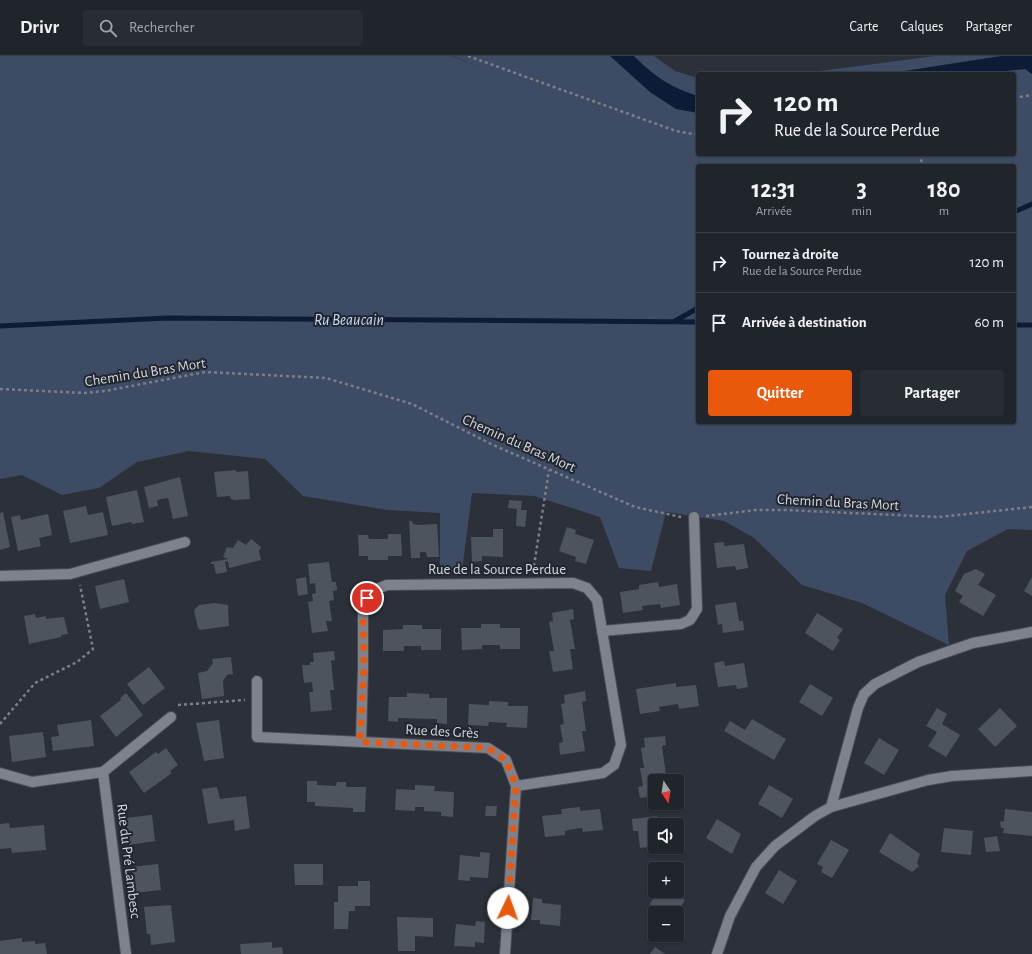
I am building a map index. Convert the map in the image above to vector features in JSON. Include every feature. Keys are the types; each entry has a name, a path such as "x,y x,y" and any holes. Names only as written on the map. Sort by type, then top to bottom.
{"street":[{"path":"602,631 682,624 690,620 697,610 694,517"},
{"path":"0,576 77,572 185,542"},
{"name":"Rue de la Source Perdue","path":"360,742 364,669 363,606 372,591 387,585 573,583 587,588 597,600 621,745 614,765 603,773 516,786"},
{"path":"831,806 858,708 864,694 875,684 944,652 972,643 1032,632"},
{"name":"Rue des Grès","path":"257,681 257,737 488,748 506,760 516,786 505,954"},
{"path":"0,773 32,782 103,772 171,716"},
{"path":"717,954 730,916 756,867 775,846 831,806 928,780 952,776 1032,771"},
{"name":"Rue du Pré Lambesc","path":"103,772 126,954"}],"path":[{"path":"468,56 676,131 696,135"},
{"path":"1016,98 1032,95"},
{"path":"919,156 923,164"},
{"name":"Chemin du Bras Mort","path":"0,389 85,393 105,391 205,372 326,378 412,404 491,444 549,470 635,507 660,514 694,517 756,510 786,510 939,518 1032,508"},
{"path":"531,584 549,470"},
{"path":"0,724 35,683 77,662 93,649 77,572"},
{"path":"171,716 170,706 257,699"}],"shaded area":[{"path":"0,56 451,56 478,66 453,56 654,56 675,71 696,77 696,156 1016,156 1016,72 812,72 935,56 1032,56 1032,530 1008,529 967,551 945,595 949,645 862,603 802,585 754,538 724,521 666,512 651,571 619,568 600,517 534,496 472,493 462,571 440,572 440,513 387,510 303,496 265,459 189,451 137,462 99,488 62,495 22,475 0,479"},
{"path":"610,56 634,56 656,76 679,89 696,95 696,113 676,109 650,92"},
{"path":"1001,56 1032,56 1032,74 1025,69 997,72 898,72"}],"building":[{"path":"236,470 236,472 248,471 250,499 235,500 231,499 230,496 217,497 214,472"},
{"path":"180,477 188,516 173,519 168,498 157,500 158,506 149,508 144,487"},
{"path":"137,490 144,522 132,524 131,522 112,526 106,497"},
{"path":"509,500 522,501 521,510 527,510 525,527 516,526 517,509 508,508"},
{"path":"86,506 88,515 103,512 108,535 70,543 63,511"},
{"path":"3,512 10,547 0,550 0,513"},
{"path":"48,514 52,535 39,538 41,546 18,551 11,517 20,515 21,520"},
{"path":"409,521 412,521 413,524 418,525 437,524 439,557 427,557 426,552 420,552 420,558 411,558"},
{"path":"567,527 576,530 575,534 594,540 586,564 575,561 576,557 559,551"},
{"path":"493,529 503,529 503,557 482,556 482,561 472,562 471,537 493,537"},
{"path":"388,534 401,534 402,556 388,556 388,560 368,560 368,556 359,556 358,535 368,535 369,539 388,539"},
{"path":"251,539 261,547 259,551 261,560 229,568 228,561 225,562 227,572 216,574 214,564 211,564 211,562 228,559 223,557 227,547 233,548 238,540 246,545"},
{"path":"724,542 724,546 744,544 748,568 736,570 735,566 717,568 714,543"},
{"path":"329,562 332,582 336,582 337,590 333,591 334,600 329,601 332,621 326,621 328,631 312,633 308,602 313,601 312,594 316,593 315,583 310,584 308,564"},
{"path":"976,569 985,574 978,585 996,595 983,616 959,602 963,596 955,591 964,574"},
{"path":"306,577 308,594 298,596 296,579"},
{"path":"1032,577 1032,596 1024,591"},
{"path":"124,579 129,602 100,609 95,586"},
{"path":"658,582 659,587 677,584 680,605 661,608 660,604 642,606 643,610 623,613 620,592 639,589 639,585"},
{"path":"736,602 739,621 743,621 744,630 723,633 722,624 718,625 715,605"},
{"path":"215,603 228,605 229,626 200,630 198,628 194,610 199,605"},
{"path":"573,609 574,619 570,620 575,649 570,649 573,669 553,672 549,651 554,651 549,622 553,621 552,613"},
{"path":"817,613 843,629 837,638 840,640 833,651 805,633"},
{"path":"35,614 36,618 46,616 46,619 64,617 68,634 29,644 24,616"},
{"path":"481,624 500,624 500,628 520,628 520,649 500,649 500,645 482,645 482,649 462,650 461,628 481,628"},
{"path":"403,625 422,625 422,629 441,629 441,650 421,650 421,646 404,646 404,651 383,651 383,630 403,629"},
{"path":"334,651 335,660 331,661 334,690 330,690 332,710 311,712 309,692 313,692 312,682 304,683 302,665 310,665 310,662 314,662 313,653"},
{"path":"231,657 233,674 227,675 223,681 224,696 202,699 198,673 207,671 213,663 212,659"},
{"path":"724,661 725,666 744,663 748,687 737,689 736,685 718,687 714,663"},
{"path":"149,667 165,688 143,705 127,684"},
{"path":"676,683 676,687 696,685 699,706 679,709 678,704 659,707 660,711 640,714 636,689"},
{"path":"810,684 833,698 822,716 799,702"},
{"path":"585,691 586,701 582,702 586,731 582,731 585,751 560,755 559,743 563,742 560,725 564,724 561,704 565,703 564,695"},
{"path":"126,693 143,715 116,737 100,716 121,700 120,698"},
{"path":"407,693 429,694 429,698 447,698 447,724 437,723 437,719 398,718 398,722 388,721 389,697 407,697"},
{"path":"489,701 508,702 508,706 528,706 527,728 506,727 507,723 489,722 488,726 468,725 469,704 489,705"},
{"path":"937,708 947,714 942,724 960,735 946,757 928,746 937,732 926,726"},
{"path":"1000,708 1017,726 995,747 978,729"},
{"path":"752,719 786,739 774,760 724,731 730,721 745,730"},
{"path":"91,720 94,746 53,751 51,737 59,736 57,725"},
{"path":"219,720 224,758 204,761 196,723"},
{"path":"43,732 46,757 12,762 9,736"},
{"path":"665,736 666,745 662,746 666,774 648,774 648,797 640,798 638,787 643,786 640,768 644,768 641,748 645,747 644,738"},
{"path":"879,738 899,750 884,775 864,763"},
{"path":"166,748 178,765 170,771 172,773 144,793 129,772 156,752 158,754"},
{"path":"307,781 317,781 317,785 336,786 337,782 346,782 346,787 366,787 365,812 353,812 353,808 315,806 315,802 307,802"},
{"path":"415,785 435,786 434,791 454,792 453,817 441,816 441,812 424,811 424,807 415,807 415,811 395,810 396,789 415,790"},
{"path":"769,785 793,799 782,818 758,804"},
{"path":"217,787 220,799 246,796 250,828 235,831 234,820 208,824 202,789"},
{"path":"486,806 497,806 496,816 485,816"},
{"path":"580,807 580,811 600,809 603,830 583,832 582,828 573,829 565,831 565,835 545,837 542,816 562,814 561,809"},
{"path":"1005,809 1032,812 1032,836 1003,833 1004,828 1001,828 1000,822 1004,821"},
{"path":"152,815 155,841 129,845 126,818"},
{"path":"657,816 657,818 648,818 648,847 640,848 638,831 633,831 632,819"},
{"path":"717,819 741,834 732,854 706,838"},
{"path":"9,823 10,828 44,825 46,850 12,853 11,848 0,849 0,824"},
{"path":"944,828 973,831 971,855 941,852"},
{"path":"890,833 920,854 917,863 919,866 912,872 879,852"},
{"path":"997,836 1000,851 986,852 984,838"},
{"path":"831,840 849,850 832,878 821,872 823,867 817,864"},
{"path":"480,852 490,853 488,878 470,877 470,881 458,880 460,855 480,857"},
{"path":"158,864 161,890 135,893 132,867"},
{"path":"294,864 323,864 323,885 295,885"},
{"path":"779,870 797,881 783,904 765,893"},
{"path":"358,881 370,881 370,906 355,906 355,911 349,911 348,929 334,929 334,902 338,902 338,886 358,886"},
{"path":"533,898 542,899 542,903 561,905 560,926 540,924 540,920 531,920"},
{"path":"654,898 682,898 685,900 681,906 653,906 650,904"},
{"path":"171,905 175,942 151,945 150,934 147,934 144,907"},
{"path":"397,917 433,918 433,937 415,936 415,951 398,951"},
{"path":"476,921 485,922 484,943 475,942 475,947 454,946 456,924 475,926"},
{"path":"22,938 22,942 35,941 35,944 45,943 47,954 0,954 0,941"},
{"path":"272,942 272,948 282,947 283,954 241,954 240,944"},
{"path":"655,947 665,954 650,954"}],"waterway":[{"path":"1016,211 1032,204"},
{"path":"675,321 696,309"},
{"name":"Ru Beaucain","path":"0,326 168,318 696,322"},
{"name":"Ru Beaucain","path":"1016,325 1032,325"}],"route":[{"path":"367,598 363,606 364,669 360,742 488,748 506,760 516,786 508,908"}]}
